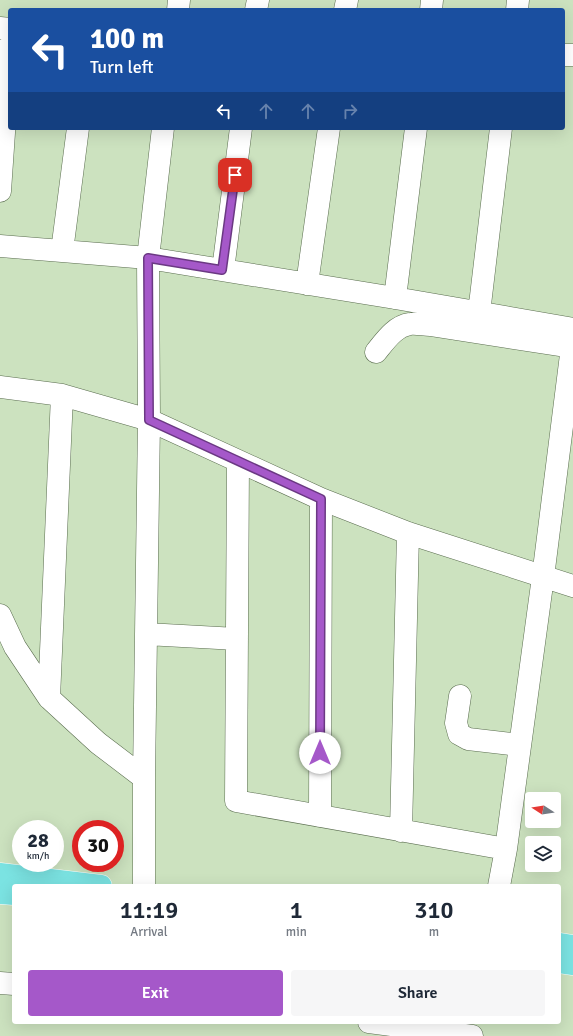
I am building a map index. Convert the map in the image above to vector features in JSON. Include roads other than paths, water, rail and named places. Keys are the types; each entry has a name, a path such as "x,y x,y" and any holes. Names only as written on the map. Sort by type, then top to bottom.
{"main road":[{"path":"0,874 84,884"},
{"path":"0,893 12,894"},
{"path":"561,944 573,946"},
{"path":"561,962 573,964"}],"street":[{"path":"0,191 8,74"},
{"path":"62,251 78,130"},
{"path":"144,884 149,420 148,258 163,130"},
{"path":"222,270 241,130"},
{"path":"307,284 329,130"},
{"path":"395,298 416,130"},
{"path":"478,313 501,130"},
{"path":"0,246 148,258 478,313 573,338"},
{"path":"376,352 389,336 400,327 410,324 573,338"},
{"path":"499,884 506,849 542,577 569,408 573,338"},
{"path":"0,386 62,395 149,420 321,499 408,533 573,586"},
{"path":"49,698 62,395"},
{"path":"238,461 236,801 506,849"},
{"path":"320,816 321,499"},
{"path":"400,831 408,533"},
{"path":"0,615 15,647 49,698 98,743 144,778"},
{"path":"146,634 237,639"},
{"path":"460,696 456,723 459,734 468,739 520,745"},
{"path":"0,983 12,984"},
{"path":"384,1024 472,1036"}]}
